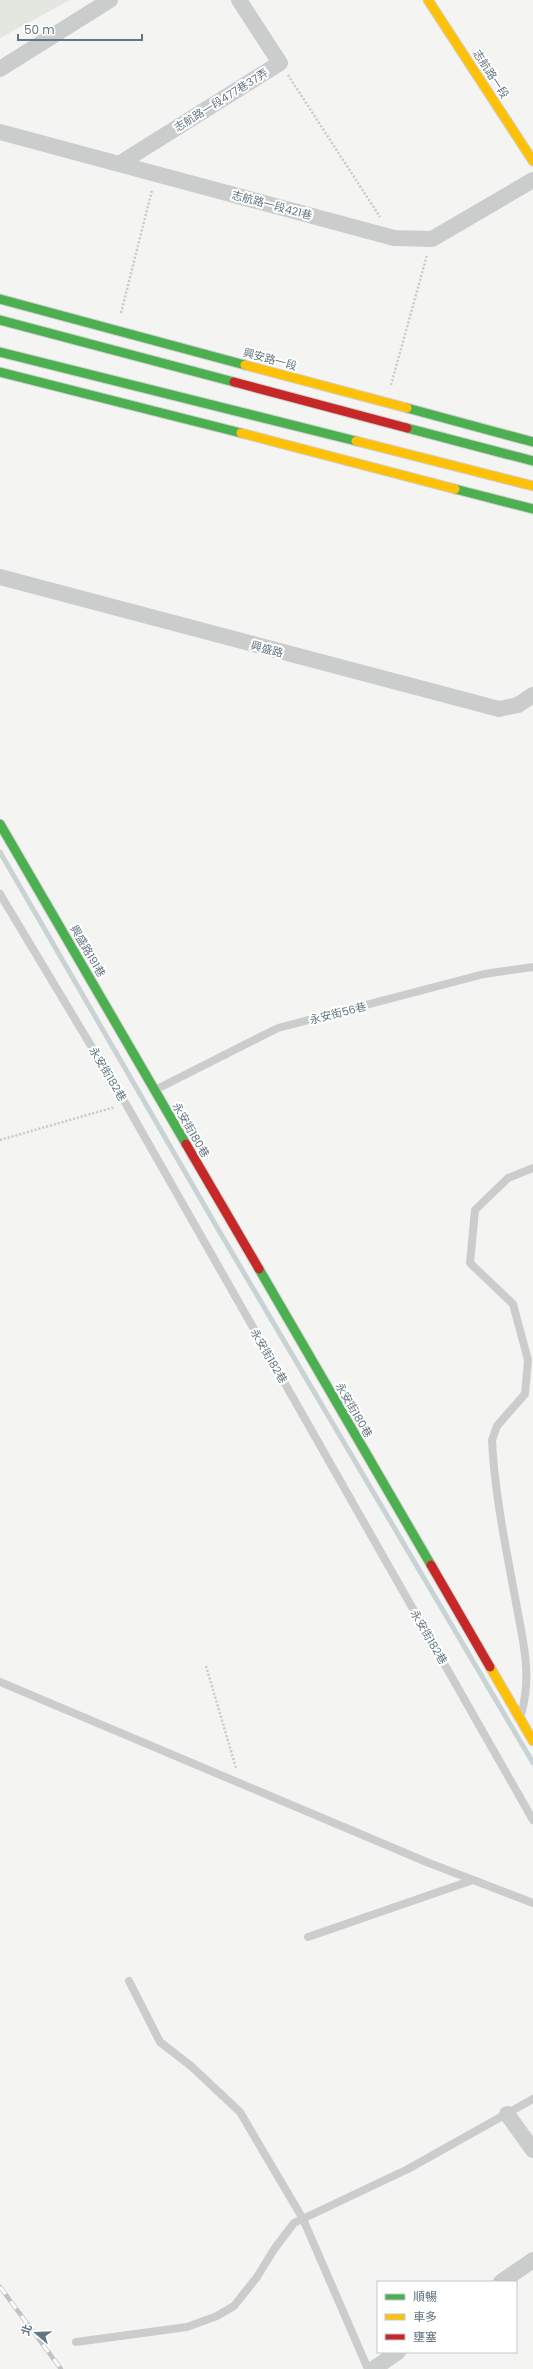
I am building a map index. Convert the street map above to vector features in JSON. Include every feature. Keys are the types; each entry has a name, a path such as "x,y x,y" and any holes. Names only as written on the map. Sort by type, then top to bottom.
{"street":[{"path":"0,69 110,0"},
{"name":"志航路一段477巷37弄","path":"119,164 280,63 239,0"},
{"name":"志航路一段","path":"428,0 533,161"},
{"name":"志航路一段421巷","path":"0,132 394,238 432,239"},
{"path":"432,239 533,180"},
{"name":"興安路一段","path":"0,299 533,442"},
{"path":"0,320 111,348 381,422 533,461"},
{"path":"111,348 115,330"},
{"path":"0,352 104,378 373,455 533,509"},
{"path":"0,372 99,397 373,455 533,486"},
{"path":"99,397 104,378"},
{"path":"381,422 387,402"},
{"name":"興盛路","path":"0,577 499,709 518,705 533,695"},
{"name":"興盛路191巷","path":"0,824 154,1091"},
{"name":"永安街180巷","path":"154,1091 533,1741"},
{"path":"507,2114 533,2150"},
{"path":"502,2281 533,2260"},
{"path":"373,2369 397,2353"}],"lane":[{"name":"永安街182巷","path":"0,894 126,1104 533,1820"},
{"name":"永安街56巷","path":"154,1091 278,1028 484,974 533,967"},
{"path":"520,1720 527,1693 526,1660 511,1573 492,1440 497,1426 525,1394 528,1360 512,1304 470,1263 475,1210 508,1178 533,1168"},
{"path":"0,1682 241,1784 473,1880 533,1903"},
{"path":"308,1938 473,1880"},
{"path":"129,1981 160,2042 191,2066 240,2112 303,2219 368,2369"},
{"path":"76,2342 187,2327 217,2316 234,2306 257,2277 275,2248 294,2223 408,2169 533,2099"}],"path":[{"path":"280,63 394,238"},
{"path":"115,330 156,174"},
{"path":"387,402 432,239"},
{"path":"0,1140 126,1104"},
{"path":"206,1666 241,1784"}],"shaded area":[{"path":"0,0 70,0 0,38"}],"waterway":[{"path":"0,852 218,1229 533,1763"}],"railway":[{"path":"0,2287 61,2369"}],"traffic: fast":[{"path":"0,299 245,365"},
{"path":"0,320 234,382"},
{"path":"0,352 356,441"},
{"path":"0,372 241,433"},
{"path":"407,408 533,442"},
{"path":"407,428 533,461"},
{"path":"455,489 533,509"},
{"path":"0,824 186,1144"},
{"path":"259,1269 431,1565"}],"traffic: slow":[{"path":"428,0 533,161"},
{"path":"245,365 407,408"},
{"path":"241,433 455,489"},
{"path":"356,441 533,486"},
{"path":"490,1667 533,1741"}],"traffic: jam":[{"path":"234,382 407,428"},
{"path":"186,1144 259,1269"},
{"path":"431,1565 490,1667"}]}
